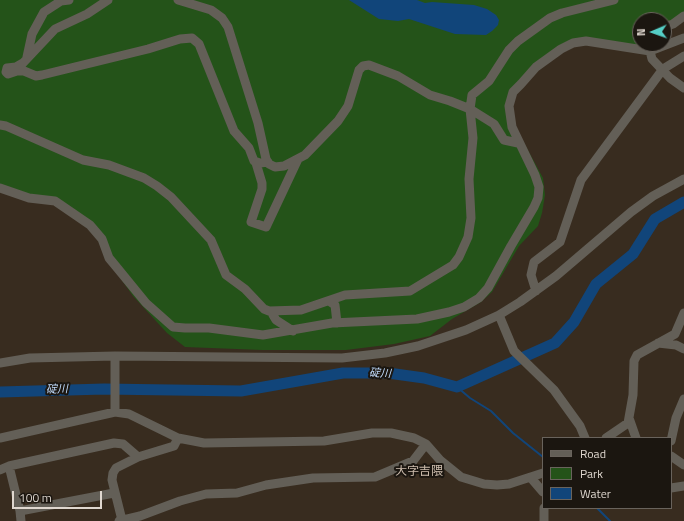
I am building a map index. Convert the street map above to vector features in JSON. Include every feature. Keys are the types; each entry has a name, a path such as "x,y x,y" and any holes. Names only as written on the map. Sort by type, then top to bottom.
{"street":[{"path":"26,60 32,34 40,16 51,6 69,0"},
{"path":"108,0 87,14 56,29 16,69 36,76 42,75 148,49 180,39 192,38 199,44 234,131 250,148 252,157 256,163 261,178 262,189 251,222 266,228 269,226 298,159"},
{"path":"178,0 211,10 222,18 228,27 258,123 268,162 275,167 284,166 305,155 338,121 348,106 356,78 363,66 369,65 385,70 430,96 470,110 494,124 504,140 518,143"},
{"path":"0,125 83,160 109,165 144,178 157,186 171,197 210,240 226,275 245,290 264,309 276,311 300,310 345,295 410,291 444,271 459,257 471,228 469,179 473,138 470,110 472,94 489,81 509,50 518,41 556,15 614,0"},
{"path":"672,24 684,16"},
{"path":"672,43 684,38"},
{"path":"0,188 29,198 54,201 90,225 102,239 109,258 146,302 173,326 185,328 209,328 262,335 338,323 417,319 449,312 464,307 479,298 488,288 538,198 539,188 535,175 518,143 512,128 509,106 514,92 536,67 561,49 573,43 586,41 632,44"},
{"path":"650,52 652,59 674,82 684,88"},
{"path":"536,291 531,275 534,262 560,242 581,180 663,70 684,56"},
{"path":"256,163 268,162"},
{"path":"0,363 30,358 115,356 312,358 361,356 418,346 448,337 499,315 556,276 631,212 653,196 684,179"},
{"path":"329,301 335,305 338,323"},
{"path":"276,311 273,312 276,320 293,331"},
{"path":"608,437 628,423 633,395 634,361 637,355 674,334 684,313"},
{"path":"499,315 519,356 554,390 580,426 585,437"},
{"path":"657,343 676,345 684,349"},
{"path":"115,356 115,412"},
{"path":"672,437 676,418 684,402"},
{"path":"0,438 115,412 129,414 178,438 204,443 324,441 372,433 399,435 414,438 426,444 440,460 461,476 484,484 497,486 531,478 542,473"},
{"path":"629,418 636,437"},
{"path":"178,438 174,446 138,457 116,468 112,473 114,493 120,520 140,516 180,501 206,494 237,492 266,485 313,478 375,477 413,461 426,444"},
{"path":"0,470 9,466 114,443 123,444 138,457"},
{"path":"672,457 684,465"},
{"path":"9,466 21,521"},
{"path":"531,478 542,491"},
{"path":"672,488 684,486"},
{"path":"20,511 114,493"},
{"path":"544,509 544,521"}],"green space":[{"path":"0,0 684,0 684,18 672,25 672,12 632,12 632,45 587,39 533,66 505,108 543,178 545,195 538,226 519,246 492,292 481,302 452,319 430,336 394,344 346,350 262,350 185,347 167,333 133,296 104,255 96,235 75,217 52,204 0,192"}],"water":[{"path":"349,0 417,0 425,3 432,2 474,5 487,9 496,15 499,20 498,25 486,35 455,34 409,19 398,21 379,19"}],"waterway":[{"name":"碇川","path":"0,392 104,389 241,391 343,373 388,373 424,378 457,387 555,343 574,322 596,284 633,254 655,219 684,202"},
{"path":"457,387 470,398 491,411 513,433 542,456"},
{"path":"598,509 610,521"}],"district":[{"name":"大字吉隈","path":"419,472"}]}
